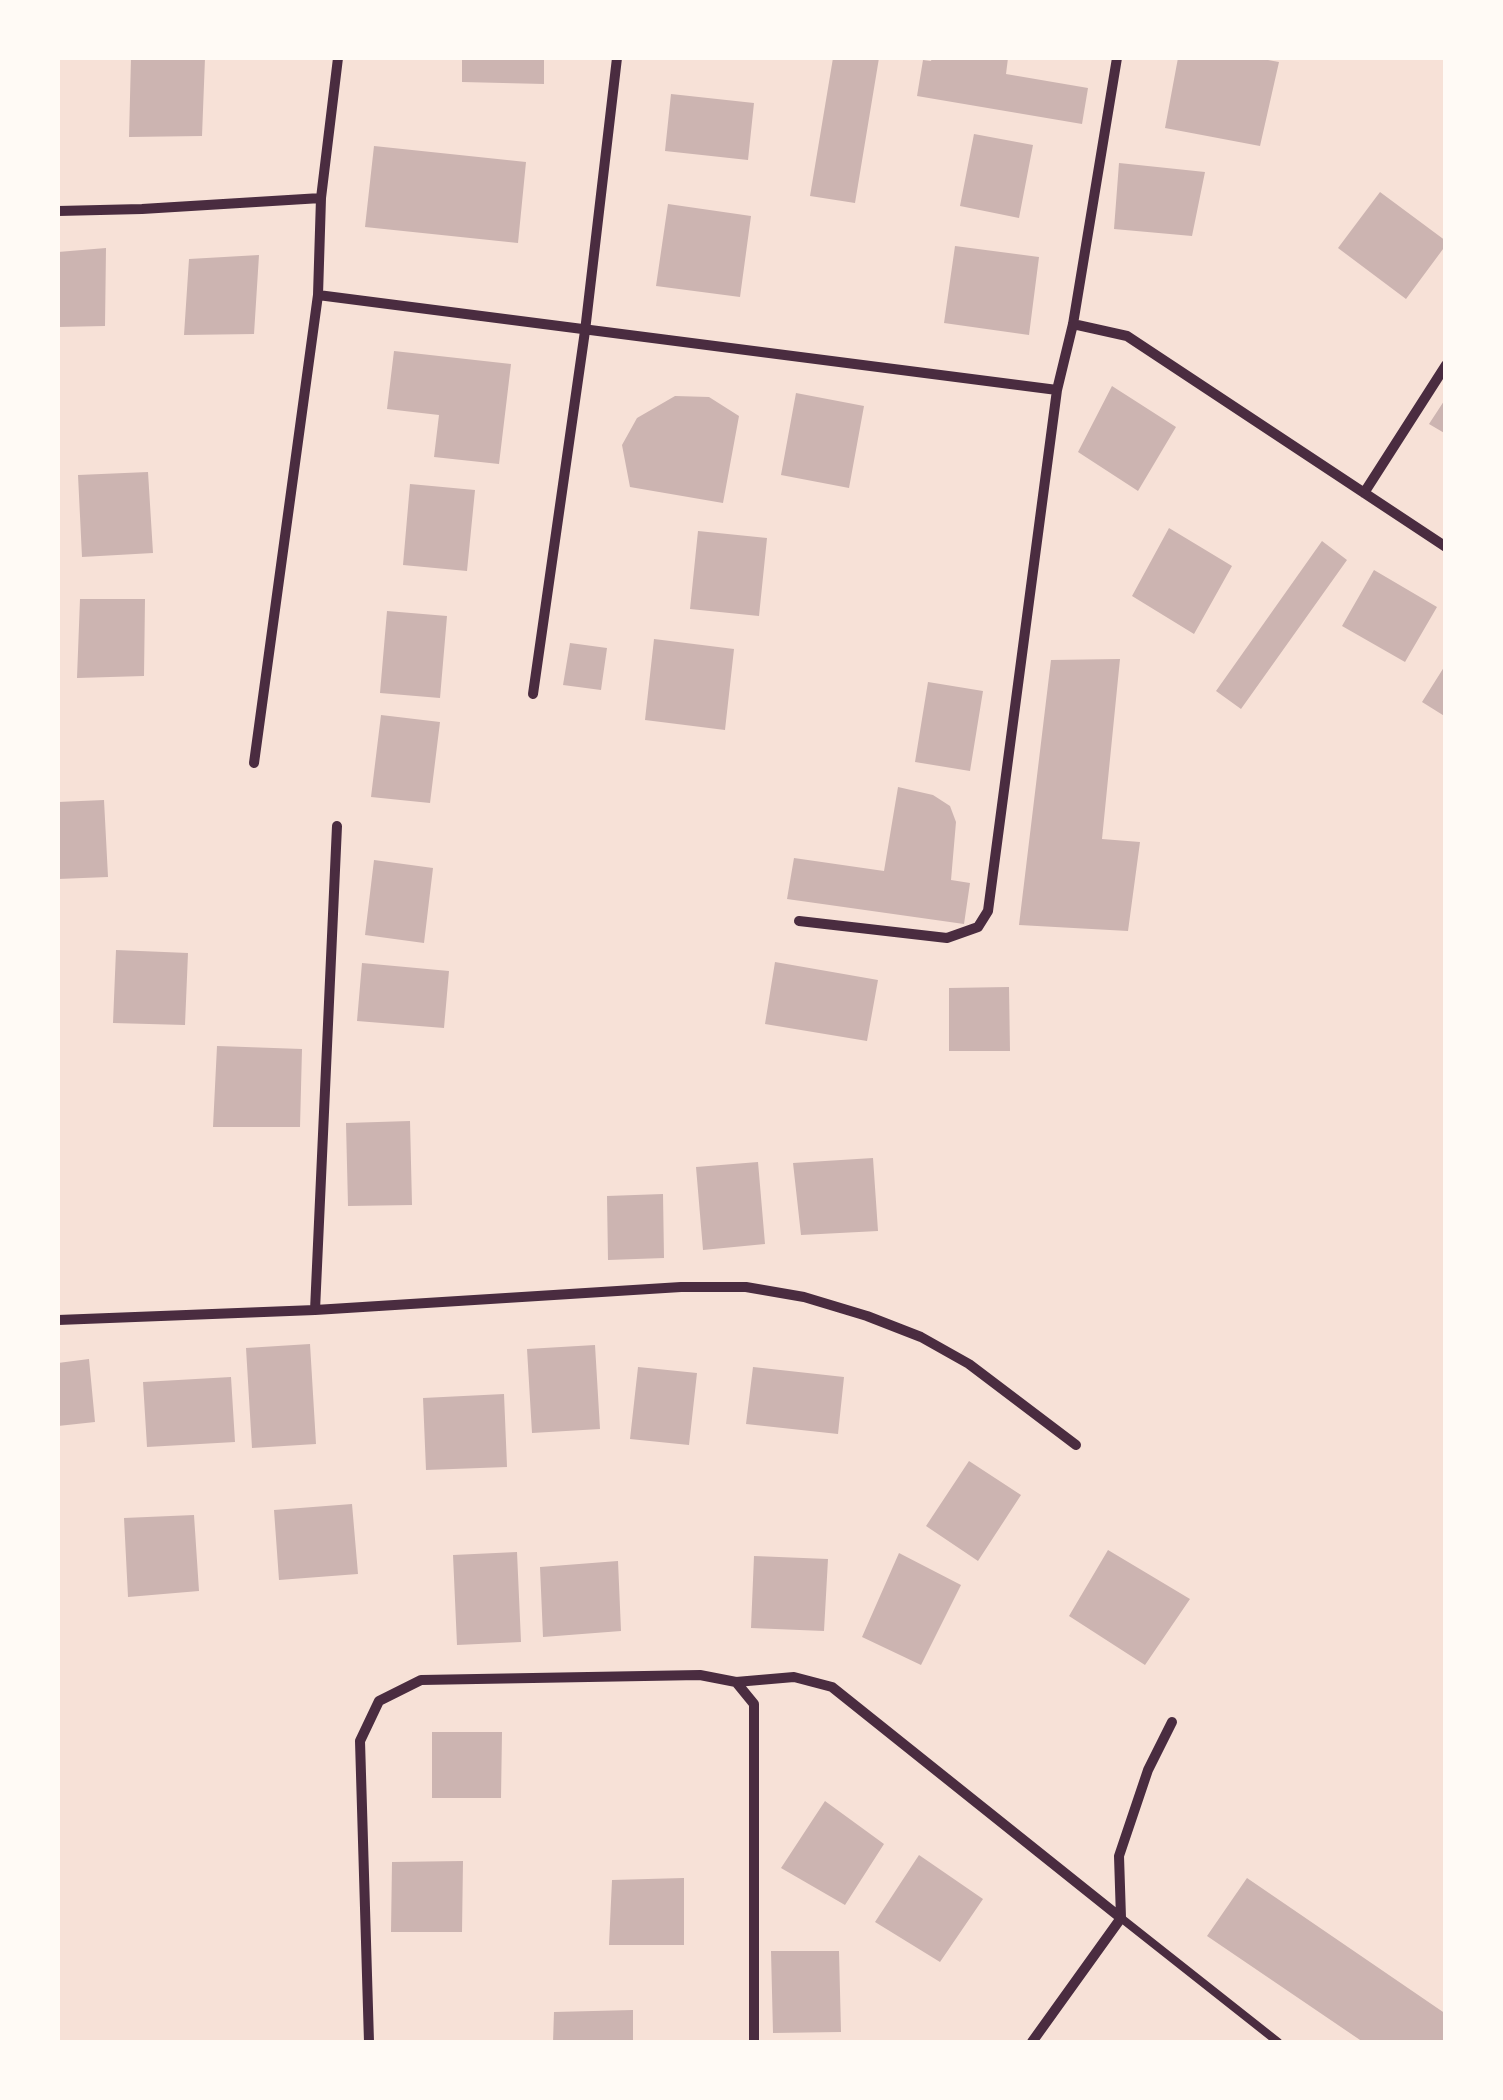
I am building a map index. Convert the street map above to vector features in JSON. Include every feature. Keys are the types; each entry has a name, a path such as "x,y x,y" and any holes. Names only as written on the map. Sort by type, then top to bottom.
{"street":[{"path":"254,763 318,295 322,198 338,58"},
{"path":"533,694 586,331 618,58"},
{"path":"799,921 946,938 978,927 988,911 1057,390 1072,324 1117,58"},
{"path":"58,211 322,198"},
{"path":"318,295 1057,390"},
{"path":"1072,324 1127,336 1446,547"},
{"path":"1364,493 1446,365"},
{"path":"315,1310 337,826"},
{"path":"58,1320 315,1310 680,1287 746,1287 804,1296 922,1337 968,1364 1076,1445"},
{"path":"369,2042 360,1741 378,1701 421,1680 700,1675 736,1682 794,1677 832,1687 1121,1918"},
{"path":"736,1682 754,1704 754,2042"},
{"path":"1032,2042 1121,1918 1119,1856 1148,1770 1172,1722"}],"lane":[{"path":"1121,1918 1278,2042"}],"building":[{"path":"131,58 205,58 202,136 129,137"},
{"path":"462,58 544,58 544,84 462,82"},
{"path":"833,58 879,58 855,203 810,196"},
{"path":"1008,58 1006,74 1088,88 1082,124 917,96 923,60"},
{"path":"1178,58 1257,58 1279,62 1260,146 1165,128"},
{"path":"671,94 754,103 748,160 665,151"},
{"path":"974,134 1033,145 1019,218 960,206"},
{"path":"374,146 526,162 518,243 365,227"},
{"path":"1119,163 1205,172 1192,236 1114,229"},
{"path":"1380,192 1446,241 1406,299 1338,248"},
{"path":"668,204 751,216 740,297 656,286"},
{"path":"955,246 1039,257 1029,335 944,323"},
{"path":"106,248 105,326 58,327 58,252"},
{"path":"259,255 254,334 184,335 189,259"},
{"path":"394,351 511,364 499,464 434,457 439,415 387,409"},
{"path":"1112,386 1176,427 1138,491 1078,452"},
{"path":"796,393 864,406 849,488 781,475"},
{"path":"675,396 709,397 739,416 723,503 630,487 622,445 637,418"},
{"path":"1446,398 1446,434 1429,424"},
{"path":"148,472 153,553 82,557 78,475"},
{"path":"410,484 475,490 467,571 403,565"},
{"path":"1169,528 1232,566 1194,634 1132,596"},
{"path":"698,531 767,538 759,616 690,609"},
{"path":"1322,541 1347,560 1241,709 1216,691"},
{"path":"1374,570 1437,607 1405,662 1342,626"},
{"path":"80,599 145,599 144,676 77,678"},
{"path":"387,611 447,616 440,698 380,693"},
{"path":"654,639 734,649 725,730 645,720"},
{"path":"570,643 607,648 601,690 563,685"},
{"path":"1120,659 1102,839 1140,842 1128,931 1019,925 1051,660"},
{"path":"1446,664 1446,717 1422,702"},
{"path":"928,682 983,691 970,771 915,762"},
{"path":"381,715 440,722 430,803 371,797"},
{"path":"898,787 933,795 950,806 956,822 951,880 970,883 964,924 787,899 794,858 884,871"},
{"path":"104,800 108,877 58,879 58,802"},
{"path":"374,860 433,868 424,943 365,935"},
{"path":"116,950 188,953 185,1025 113,1023"},
{"path":"775,962 878,980 867,1041 765,1024"},
{"path":"362,963 449,971 444,1028 357,1021"},
{"path":"1009,987 1010,1051 949,1051 949,988"},
{"path":"217,1046 302,1049 300,1127 213,1127"},
{"path":"410,1121 412,1205 348,1206 346,1123"},
{"path":"873,1158 878,1231 801,1235 793,1163"},
{"path":"758,1162 765,1244 703,1250 696,1167"},
{"path":"663,1194 664,1258 608,1260 607,1196"},
{"path":"310,1344 316,1444 252,1448 246,1348"},
{"path":"595,1345 600,1429 532,1433 527,1349"},
{"path":"89,1359 95,1422 58,1426 58,1363"},
{"path":"638,1367 697,1373 689,1445 630,1439"},
{"path":"753,1367 844,1377 838,1434 746,1424"},
{"path":"231,1377 235,1442 147,1447 143,1382"},
{"path":"504,1394 507,1467 426,1470 423,1398"},
{"path":"969,1461 1021,1495 978,1561 926,1526"},
{"path":"352,1504 358,1574 279,1580 274,1510"},
{"path":"194,1515 199,1591 128,1597 124,1518"},
{"path":"1108,1550 1190,1599 1145,1665 1069,1616"},
{"path":"517,1552 521,1642 457,1645 453,1555"},
{"path":"899,1553 961,1585 921,1665 862,1637"},
{"path":"754,1556 828,1559 824,1631 751,1628"},
{"path":"618,1561 621,1631 543,1637 540,1567"},
{"path":"432,1732 502,1732 501,1798 432,1798"},
{"path":"825,1801 884,1844 845,1905 781,1868"},
{"path":"919,1855 983,1899 940,1962 875,1922"},
{"path":"463,1861 462,1932 391,1932 392,1862"},
{"path":"684,1878 684,1945 609,1945 612,1880"},
{"path":"1247,1878 1446,2014 1446,2042 1363,2042 1207,1936"},
{"path":"771,1951 839,1951 841,2032 773,2033"},
{"path":"633,2010 633,2042 553,2042 554,2012"}]}
